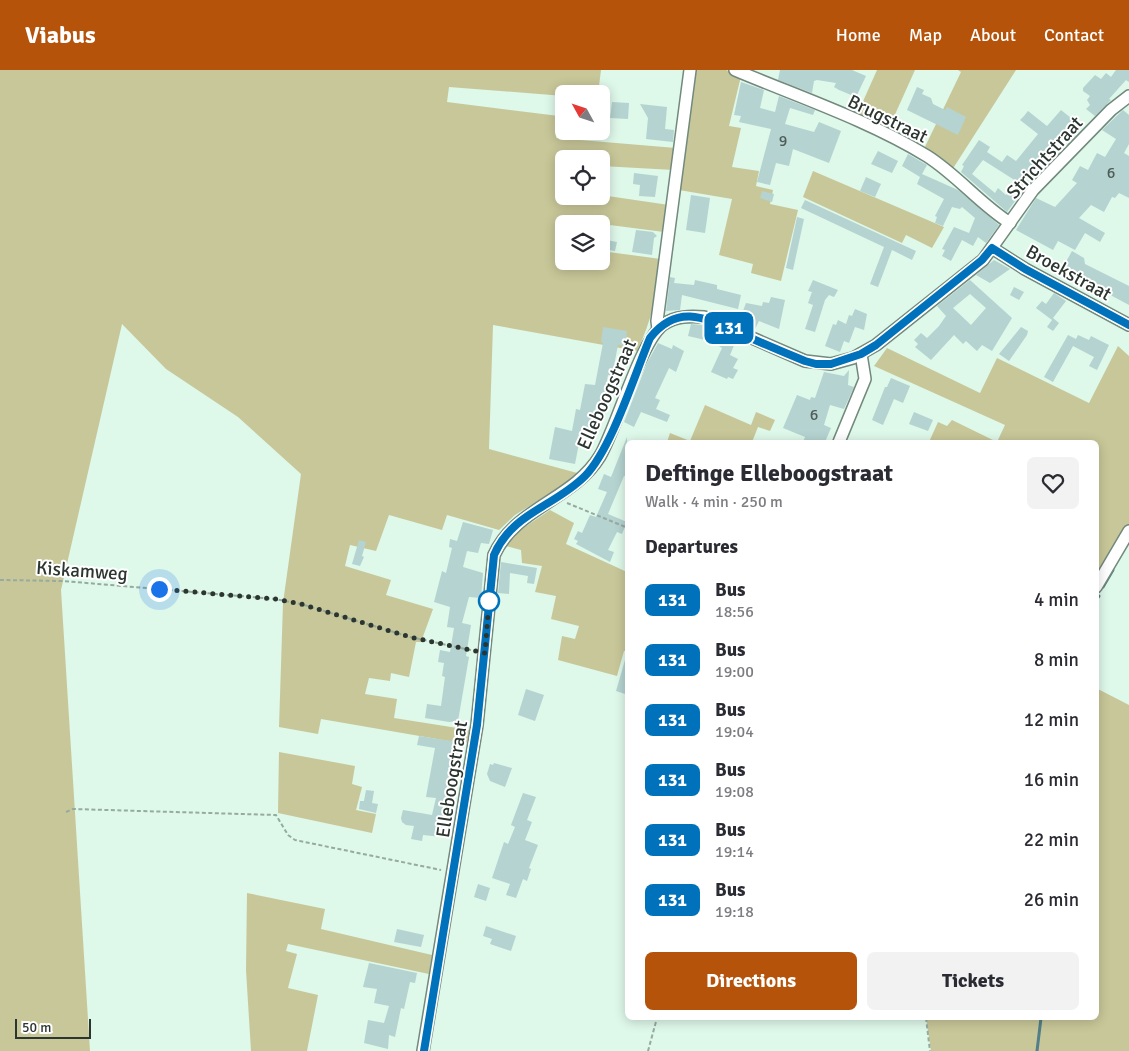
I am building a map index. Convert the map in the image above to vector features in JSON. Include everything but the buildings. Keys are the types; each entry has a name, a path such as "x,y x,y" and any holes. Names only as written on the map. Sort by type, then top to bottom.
{"street":[{"path":"658,329 657,321 690,70"},
{"name":"Brugstraat","path":"736,70 837,112 925,155 944,167 1010,223"},
{"name":"Strichtstraat","path":"992,248 1033,190 1111,110 1129,96"},
{"name":"Elleboogstraat","path":"424,1051 477,725 492,564 499,545 521,519 586,475 603,450 650,338 658,329 675,318 704,317 788,354 816,364 838,363 861,354 976,265 992,248"},
{"name":"Broekstraat","path":"992,248 1033,274 1129,325"},
{"path":"840,440 865,378 861,354"},
{"path":"1099,582 1129,531"}],"path":[{"path":"556,497 625,527"},
{"name":"Kiskamweg","path":"0,580 63,581 275,599 301,604 410,637 485,653"},
{"path":"66,812 73,809 276,815 288,835 295,840 454,872"},
{"path":"648,1051 656,1020"},
{"path":"926,1020 930,1051"}],"green space":[{"path":"0,70 601,70 599,85 555,85 555,95 449,87 447,102 555,116 555,140 580,140 676,148 674,170 610,166 610,150 555,150 555,205 610,205 610,196 669,205 664,232 610,225 610,215 555,215 555,270 610,270 610,252 661,259 658,283 647,329 637,351 493,325 489,449 581,474 515,515 499,530 447,515 442,530 389,515 376,551 350,545 345,566 391,580 386,595 433,609 421,642 416,642 409,677 391,673 390,681 369,678 365,694 397,699 394,718 470,730 466,744 321,719 318,734 279,727 283,603 301,474 238,417 166,369 122,324 61,590 90,1051 0,1051"},
{"path":"693,70 726,70 741,76 729,126 741,128 732,167 759,171 756,186 773,190 770,204 798,210 781,281 751,273 753,264 719,255 732,199 679,190"},
{"path":"877,70 915,70 888,130 856,117"},
{"path":"958,70 1016,70 952,170 924,149 961,72"},
{"path":"813,171 944,227 932,248 906,235 902,243 803,197"},
{"path":"1118,346 1129,356 1129,526 1099,578 1099,440 998,440 1005,425 874,366 887,348 980,393 997,358 1089,403"},
{"path":"705,405 751,425 756,412 775,420 770,431 758,427 753,440 690,440"},
{"path":"952,420 993,440 930,440 938,422 947,426"},
{"path":"670,433 688,440 668,440"},
{"path":"550,510 574,523 566,544 625,571 625,651 617,676 558,660 562,636 575,639 579,626 551,619 556,596 535,592 542,566 522,563 521,550 506,546 519,531"},
{"path":"1099,690 1129,705 1129,1051 931,1051 926,1020 1099,1020"},
{"path":"279,752 355,766 352,784 362,787 356,810 376,814 372,833 278,813"},
{"path":"247,893 325,909 321,929 432,955 429,974 288,944 286,951 297,954 288,988 318,995 307,1051 251,1051 246,970"}],"waterway":[{"path":"1103,587 1113,570"},
{"path":"1037,1051 1041,1020"}],"bus line":[{"name":"131","path":"424,1051 477,725 494,555 509,531 521,519 566,492 586,475 595,464 606,446 650,338 658,329 664,323 675,318 684,316 704,317 805,361 816,364 838,363 853,358 876,345 982,260 992,248 1025,269 1129,325"}],"route":[{"path":"159,589 275,599 301,604 410,637 485,653 489,601"}]}
